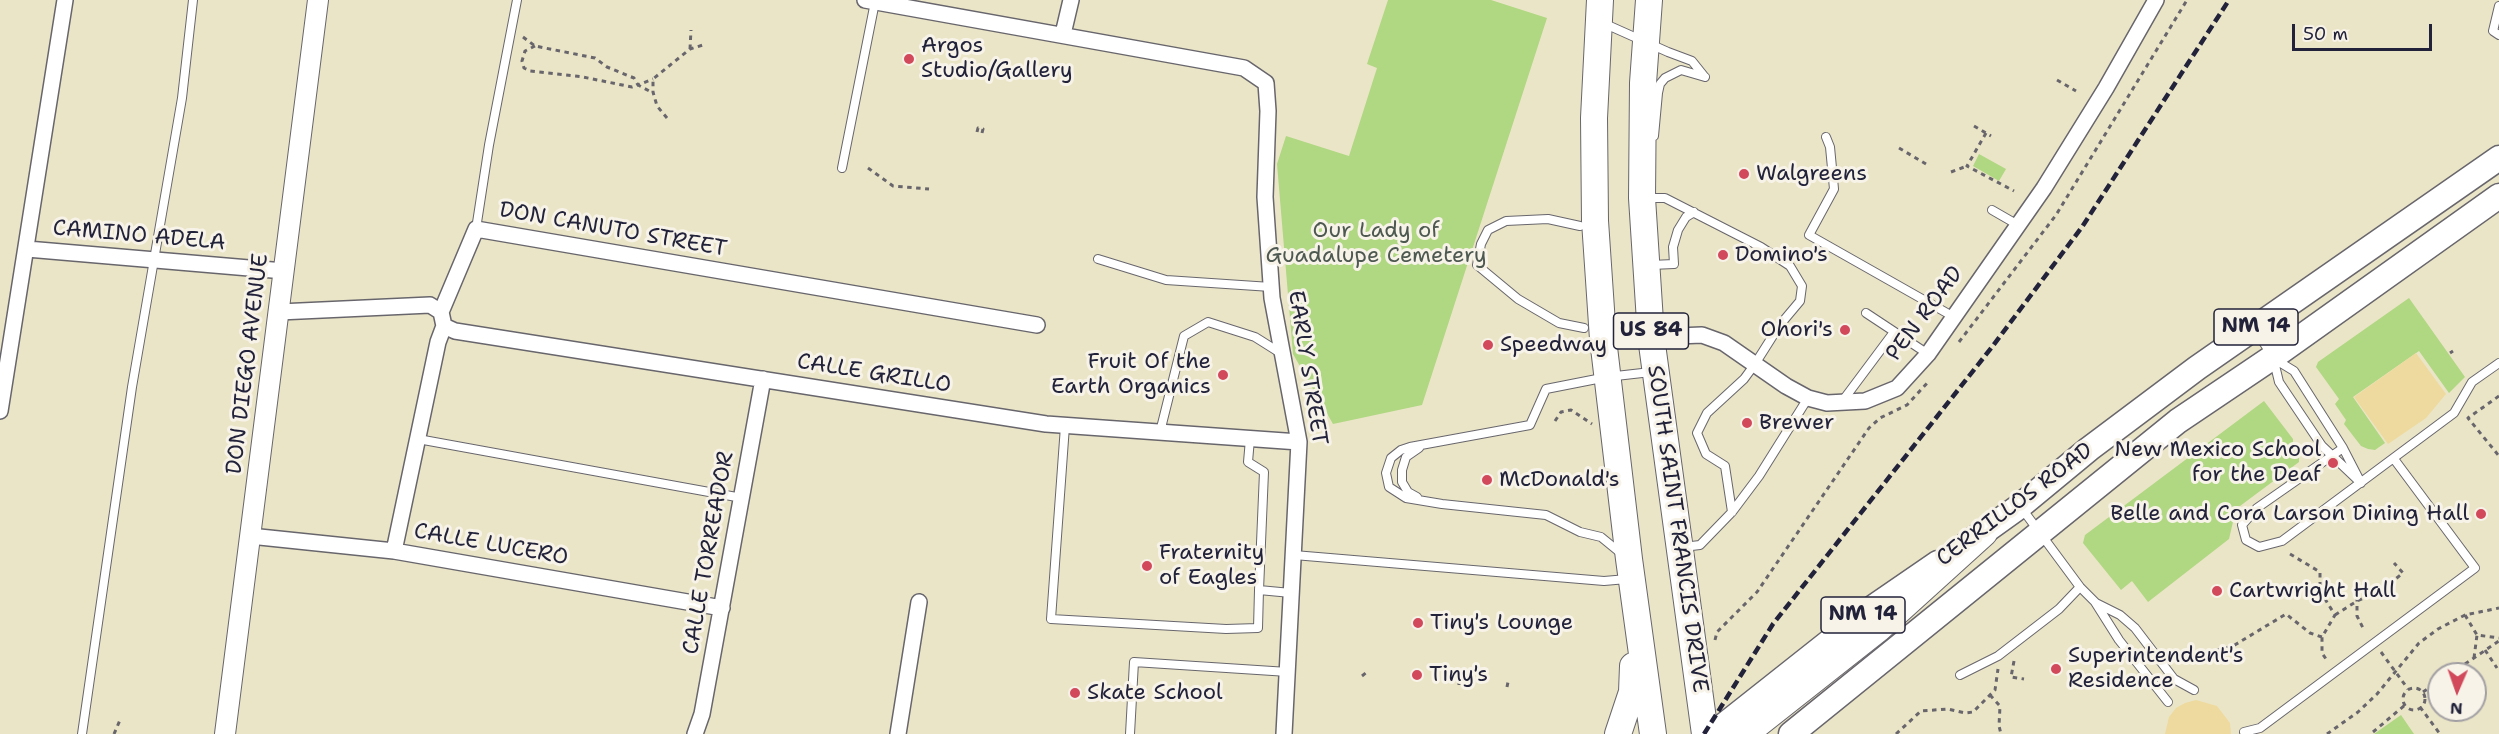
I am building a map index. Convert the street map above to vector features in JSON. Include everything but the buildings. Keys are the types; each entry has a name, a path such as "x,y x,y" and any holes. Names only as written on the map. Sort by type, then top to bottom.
{"highway":[{"name":"SOUTH SAINT FRANCIS DRIVE","path":"1649,0 1642,198 1651,337 1705,734"},
{"name":"US 84","path":"1599,10 1594,118 1594,333 1607,377 1653,734"},
{"path":"1745,734 1878,629 1984,532"},
{"path":"1618,734 1632,692 1630,569"},
{"path":"1689,734 1695,659"}],"main road":[{"name":"CERRILLOS ROAD","path":"1713,734 1871,609 2020,506 2116,429 2254,328 2499,158"},
{"path":"2471,177 2495,199"},
{"name":"CERRILLOS ROAD","path":"1791,734 2178,421 2273,357 2495,199"}],"street":[{"path":"0,411 65,0"},
{"name":"DON DIEGO AVENUE","path":"225,734 318,0"},
{"path":"870,1 1063,34 1071,0"},
{"name":"PEN ROAD","path":"1594,333 1651,337 1702,335 1724,343 1786,386 1808,398 1840,404 1865,401 1897,388 1928,354 2018,225 2106,88 2156,0"},
{"name":"EARLY STREET","path":"1063,34 1244,68 1266,83 1268,111 1265,197 1271,287 1299,442 1289,672 1284,734"},
{"name":"DON CANUTO STREET","path":"394,551 443,319 476,229 1037,325"},
{"name":"CAMINO ADELA","path":"27,249 284,271"},
{"name":"CALLE GRILLO","path":"279,312 430,305 455,331 1065,426 1299,442"},
{"name":"CALLE TORREADOR","path":"695,734 702,714 763,379"},
{"name":"CALLE LUCERO","path":"250,536 394,551 722,608"},
{"path":"898,734 919,602"}],"lane":[{"path":"82,734 132,387 182,98 193,0"},
{"path":"476,229 489,145 517,0"},
{"path":"843,168 870,1"},
{"path":"2499,6 2493,31 2499,35"},
{"path":"1599,10 1646,41 1692,61 1705,77 1681,70 1665,78 1660,84 1654,137 1643,155"},
{"path":"1826,137 1830,147 1834,189 1809,236 1954,317"},
{"path":"1642,198 1665,198 1761,247 1791,266 1802,286 1800,301 1779,326 1744,379 1707,414 1697,433 1706,454 1725,466 1732,512"},
{"path":"1992,210 2018,225"},
{"path":"1647,265 1674,264 1673,247 1678,230 1686,217 1694,212"},
{"path":"1580,226 1548,219 1506,221 1488,230 1481,244 1476,265 1518,299 1559,323 1594,333"},
{"path":"1098,259 1166,280 1271,287"},
{"path":"1866,313 1928,354"},
{"path":"1160,432 1184,336 1208,322 1255,337 1282,354"},
{"path":"2254,328 2273,357 2278,381 2330,455 2361,483"},
{"path":"1840,404 1894,332"},
{"path":"2273,357 2294,370 2343,448 2361,483"},
{"path":"2343,448 2330,455 2275,498 2257,508 2242,525 2246,540 2259,548 2282,542 2454,412 2472,382 2499,363"},
{"path":"1294,555 1604,580 1630,569 1601,537 1580,532 1546,515 1406,498 1389,487 1386,472 1391,458 1401,450 1530,425 1546,389 1607,377 1656,372"},
{"path":"1679,548 1700,545 1732,512 1759,476 1808,398"},
{"path":"1065,426 1051,619 1226,629 1258,628 1264,472 1248,462 1250,439"},
{"path":"418,439 742,498"},
{"path":"1423,501 1408,492 1402,482 1402,470 1406,457 1413,450 1428,444"},
{"path":"2244,732 2260,728 2475,568 2394,459"},
{"path":"2020,506 2080,587 2095,602 2119,640 2168,702"},
{"path":"1960,675 1998,656 2058,609 2080,587"},
{"path":"1259,590 1293,593"},
{"path":"2095,602 2120,615 2135,628 2174,679 2194,690"},
{"path":"1130,734 1134,662 1289,672"}],"path":[{"path":"690,49 691,30"},
{"path":"653,93 638,85 634,78 607,67 595,58 534,46 525,51 523,56 524,68 530,71 583,77 633,87 638,85 653,79 690,49 706,44"},
{"path":"653,79 653,93 657,106 667,118"},
{"path":"2057,80 2076,91"},
{"path":"1974,126 1991,135"},
{"path":"977,132 978,128 983,129 982,133"},
{"path":"1951,172 1967,166 1986,133"},
{"path":"1899,148 1926,164"},
{"path":"1967,166 2014,191"},
{"path":"868,168 893,186 929,189"},
{"path":"2499,396 2469,418 2499,456"},
{"path":"1555,421 1561,412 1571,410 1597,428"},
{"path":"1714,641 1717,632 1757,592 1869,428"},
{"path":"2290,554 2320,572 2320,591 2335,615"},
{"path":"2329,663 2322,652 2322,637 2335,615 2357,601 2382,590 2403,573 2394,563"},
{"path":"2356,588 2357,616 2363,628"},
{"path":"2327,734 2358,712 2378,694 2419,643 2438,629 2465,615 2499,608"},
{"path":"2191,657 2233,646 2286,614 2310,633 2322,637"},
{"path":"2465,615 2477,635 2474,659"},
{"path":"2477,635 2499,639"},
{"path":"2469,662 2499,639"},
{"path":"2379,651 2408,689"},
{"path":"2485,651 2497,668"},
{"path":"2015,659 2011,676 2024,679"},
{"path":"1896,734 1921,711 1973,712 1995,690 1998,668"},
{"path":"1362,676 1367,672"},
{"path":"1459,677 1459,685"},
{"path":"1508,682 1508,687"},
{"path":"2405,705 2404,694 2408,689 2414,688 2423,693"},
{"path":"2423,693 2427,690"},
{"path":"2405,705 2414,710 2420,707 2424,702 2423,693"},
{"path":"1990,695 2000,706 2001,734"},
{"path":"2373,732 2405,705"},
{"path":"2420,707 2439,734"},
{"path":"114,734 120,720"}],"green space":[{"name":"Our Lady of Guadalupe Cemetery","path":"1388,0 1491,0 1547,18 1422,405 1333,424 1293,354 1277,164 1286,136 1349,156 1377,68 1367,64"},
{"path":"1979,154 2006,169 1999,181 1973,166"},
{"path":"2409,298 2465,377 2449,393 2419,351 2353,397 2385,443 2375,450 2368,449 2361,446 2344,424 2346,420 2335,404 2339,399 2316,367 2318,362"},
{"path":"2264,401 2293,439 2293,448 2299,454 2299,462 2236,509 2229,539 2148,602 2132,581 2121,590 2083,543 2085,535"},
{"path":"2401,715 2414,734 2374,734"}],"sand":[{"path":"2416,353 2446,394 2426,418 2388,444 2354,397"},
{"path":"2196,700 2217,706 2230,723 2231,734 2165,734 2169,717 2176,708"}],"railway":[{"path":"1704,734 1773,624 1992,347 2082,227 2229,0"}],"place":[{"name":"Argos Studio/Gallery","path":"909,59"},
{"name":"Walgreens","path":"1744,174"},
{"name":"Domino's","path":"1723,255"},
{"name":"Ohori's","path":"1845,330"},
{"name":"Speedway","path":"1488,345"},
{"name":"Fruit Of the Earth Organics","path":"1223,375"},
{"name":"Brewer","path":"1747,423"},
{"name":"New Mexico School for the Deaf","path":"2333,463"},
{"name":"McDonald's","path":"1487,480"},
{"name":"Belle and Cora Larson Dining Hall","path":"2481,514"},
{"name":"Fraternity of Eagles","path":"1147,566"},
{"name":"Cartwright Hall","path":"2217,591"},
{"name":"Tiny's Lounge","path":"1418,623"},
{"name":"Superintendent's Residence","path":"2056,669"},
{"name":"Tiny's","path":"1417,675"},
{"name":"Skate School","path":"1075,693"}]}
